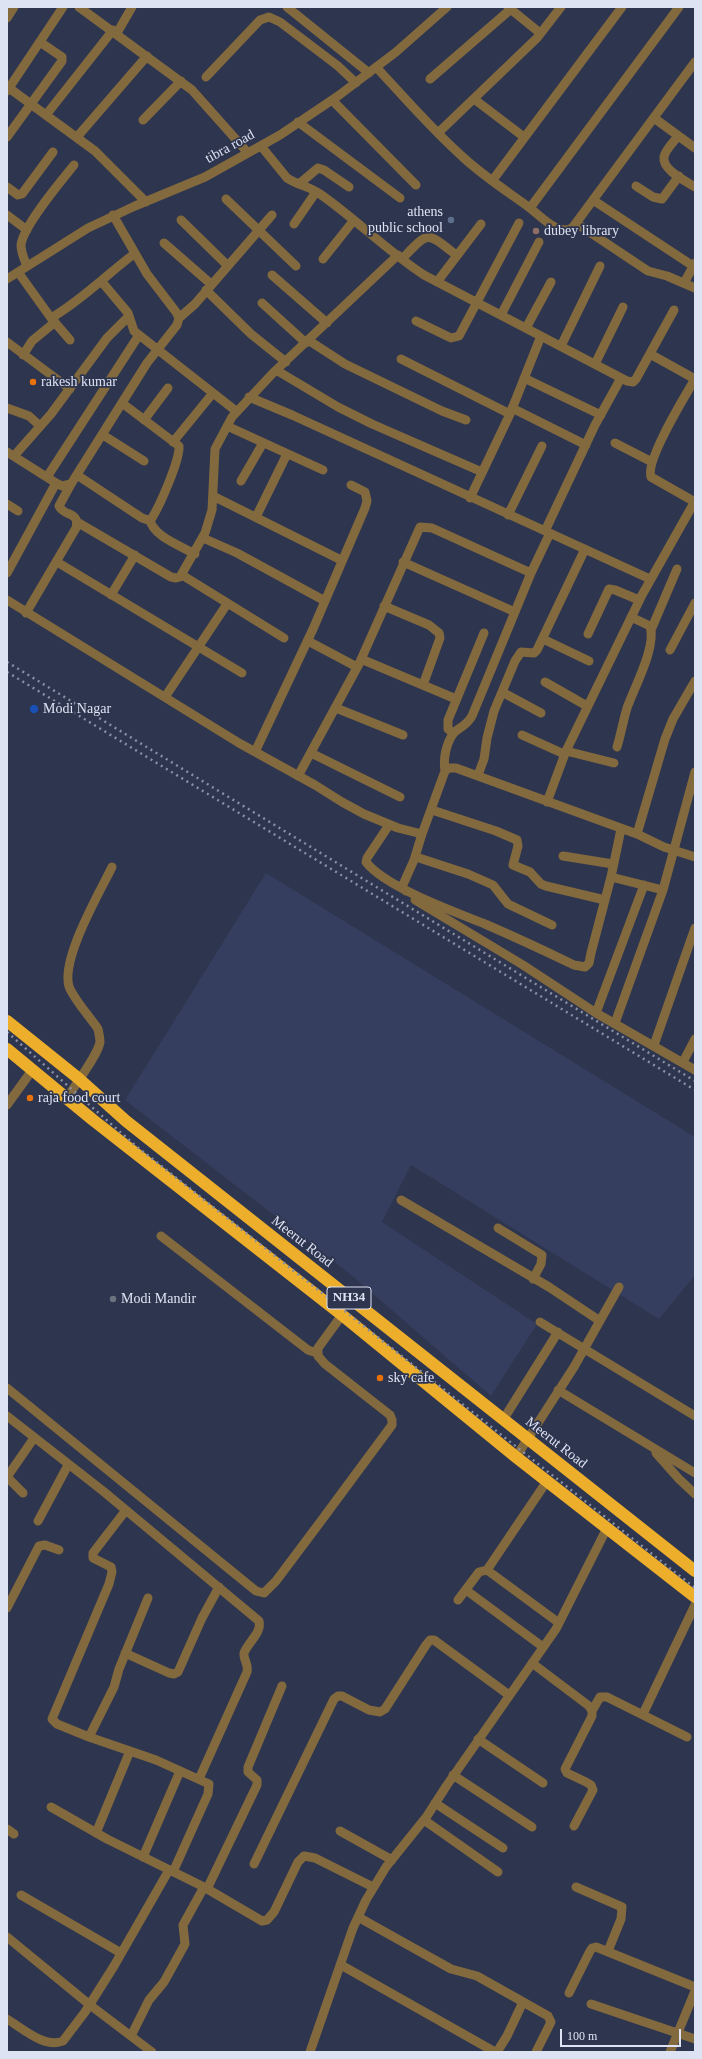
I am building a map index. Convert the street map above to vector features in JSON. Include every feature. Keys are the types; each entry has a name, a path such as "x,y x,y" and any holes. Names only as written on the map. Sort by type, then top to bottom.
{"highway":[{"name":"Meerut Road","path":"7,1021 78,1078 118,1115 695,1571"},
{"name":"NH34","path":"7,1049 106,1131 342,1315 516,1457 695,1597"},
{"path":"106,1131 118,1115"}],"street":[{"path":"7,18 14,7"},
{"path":"63,7 8,89 46,114 95,151 146,202"},
{"path":"79,7 181,81 203,101 248,153"},
{"path":"46,114 115,32 132,7"},
{"path":"287,7 372,70 464,158 530,208 564,231 570,230 576,223 695,62"},
{"name":"tibra road","path":"7,279 88,228 113,215 194,182 261,146 356,83 396,52 447,7"},
{"path":"438,132 540,34 561,7"},
{"path":"492,180 622,7"},
{"path":"530,208 679,7"},
{"path":"430,79 509,8 540,34"},
{"path":"206,77 260,20 269,17 280,22 338,66 356,83"},
{"path":"7,137 30,103 62,61 62,57 40,42"},
{"path":"77,137 147,56"},
{"path":"143,120 181,81"},
{"path":"474,99 524,137"},
{"path":"332,100 416,185"},
{"path":"654,118 695,148"},
{"path":"298,122 400,198"},
{"path":"678,136 664,158 669,169 695,187"},
{"path":"261,146 287,178 316,192 400,257 436,282 621,378 633,382 636,379 674,310"},
{"path":"7,187 18,195 22,194 52,152"},
{"path":"27,266 21,244 27,230 74,165"},
{"path":"299,184 314,170 320,168 349,187"},
{"path":"636,186 657,199 662,198 666,196 679,176"},
{"path":"294,224 316,192"},
{"path":"226,199 296,266"},
{"path":"593,200 694,264 684,283"},
{"path":"113,215 134,254 179,318"},
{"path":"272,215 228,266 179,318 177,325 122,402 59,506 61,510 75,517 78,522 171,577 176,578 182,575 203,538 212,510 215,449 236,411 276,370 420,240 429,237 435,238 456,255"},
{"path":"7,216 27,230"},
{"path":"181,220 228,266"},
{"path":"323,259 354,220"},
{"path":"416,321 451,338 456,338 459,336 519,223"},
{"path":"576,223 648,272 695,288"},
{"path":"436,282 481,224"},
{"path":"164,242 209,287 251,334 286,362"},
{"path":"501,315 539,242"},
{"path":"23,354 32,341 53,320 102,282 112,270 134,254"},
{"path":"561,346 600,266"},
{"path":"18,272 53,320 70,340"},
{"path":"272,275 327,323"},
{"path":"102,282 128,316 132,327 139,335 236,411"},
{"path":"526,328 551,282"},
{"path":"262,303 307,342 345,364 442,411 466,420"},
{"path":"594,364 624,307"},
{"path":"71,484 62,486 10,454 40,426 108,338 128,316"},
{"path":"47,477 139,335"},
{"path":"470,498 511,411 541,336"},
{"path":"7,342 70,389"},
{"path":"547,802 565,752 639,600 695,501 651,477 649,472 652,462 695,379 650,354"},
{"path":"401,359 586,445"},
{"path":"276,370 338,407 372,424 482,472"},
{"path":"524,378 601,415"},
{"path":"402,887 416,857 422,834 445,771 445,754 453,733 467,724 472,716 547,532 586,445 621,378"},
{"path":"144,420 168,388"},
{"path":"173,442 213,393"},
{"path":"249,397 292,415 470,498 650,579"},
{"path":"122,402 179,446 179,452 155,513 150,519"},
{"path":"7,408 29,416 40,426"},
{"path":"227,426 323,470"},
{"path":"103,435 144,461"},
{"path":"241,481 263,443"},
{"path":"615,443 652,462"},
{"path":"508,515 542,446"},
{"path":"256,516 286,454"},
{"path":"77,475 142,518 150,519"},
{"path":"7,573 56,483"},
{"path":"255,752 308,641 367,501 365,492 351,485"},
{"path":"213,496 342,560"},
{"path":"7,504 18,511"},
{"path":"150,519 151,524 158,532 195,554"},
{"path":"26,612 57,562 78,522"},
{"path":"298,776 359,663 416,532 420,527 423,526 432,528 531,573"},
{"path":"203,538 325,600"},
{"path":"478,775 484,759 489,728 502,692 518,655 521,652 534,652 543,639 585,549"},
{"path":"111,595 135,555"},
{"path":"57,562 242,673"},
{"path":"403,562 515,612"},
{"path":"618,747 627,708 649,648 651,630 677,569"},
{"path":"182,575 284,638"},
{"path":"588,634 609,589 616,590 639,600"},
{"path":"7,600 255,752 364,814 412,833 422,834"},
{"path":"670,650 695,603"},
{"path":"165,697 197,646 227,604"},
{"path":"384,606 429,625 439,633 440,638 423,685"},
{"path":"631,617 650,626 651,630"},
{"path":"453,733 447,725 456,699 484,633"},
{"path":"543,639 589,661"},
{"path":"308,641 359,663 423,685 456,699"},
{"path":"637,834 665,740 673,720 695,681"},
{"path":"546,682 587,706"},
{"path":"502,692 541,713"},
{"path":"336,708 403,735"},
{"path":"522,735 565,752 614,763"},
{"path":"312,752 400,796"},
{"path":"445,771 449,768 456,768 478,775 695,857"},
{"path":"614,1023 663,890 695,772"},
{"path":"432,810 496,831 517,840 518,846 513,865 530,872 541,884 605,900"},
{"path":"390,824 367,858 366,862 370,867 402,887 579,966 585,967 589,964 611,877 621,829"},
{"path":"563,856 613,864"},
{"path":"416,857 468,874 493,885 508,904 552,925"},
{"path":"67,1098 78,1078 96,1052 100,1043 98,1029 70,989 68,970 85,920 112,867"},
{"path":"611,877 663,890"},
{"path":"596,1013 644,885"},
{"path":"402,887 415,899 523,965 596,1013 654,1045 695,1070"},
{"path":"654,1045 695,928"},
{"path":"683,1062 695,1039"},
{"path":"7,1105 33,1069"},
{"path":"401,1200 600,1321"},
{"path":"498,1228 542,1255 541,1264 533,1279"},
{"path":"161,1236 308,1350 317,1353"},
{"path":"516,1457 584,1348 619,1287"},
{"path":"7,1388 256,1591 264,1593 276,1581 392,1425 390,1415 319,1358 317,1353 318,1348 342,1315"},
{"path":"540,1322 695,1416"},
{"path":"504,1420 558,1332"},
{"path":"558,1390 695,1473"},
{"path":"7,1416 126,1510 259,1621 260,1626 245,1652 244,1657 248,1666 247,1672 199,1779"},
{"path":"23,1493 7,1477 34,1438"},
{"path":"650,1446 678,1479 695,1494"},
{"path":"38,1521 68,1465"},
{"path":"458,1600 479,1572 486,1570 547,1481"},
{"path":"7,2018 56,2048 63,2041 90,2005 171,1871 208,1794 209,1784 199,1779 180,1770 57,1724 52,1719 109,1584 112,1572 111,1567 93,1558 93,1553 126,1510"},
{"path":"310,2052 358,1917 374,1887 392,1860 424,1820 478,1739 559,1623 607,1528"},
{"path":"7,1606 39,1546 45,1545 59,1550"},
{"path":"486,1570 559,1623"},
{"path":"125,1653 169,1673 174,1674 178,1672 199,1624 219,1587"},
{"path":"466,1590 543,1647"},
{"path":"89,1737 114,1687 125,1653 148,1598"},
{"path":"643,1714 695,1604"},
{"path":"254,1864 334,1699 338,1696 342,1696 369,1710 380,1712 385,1709 430,1640 434,1640 509,1695"},
{"path":"532,1663 589,1706 592,1711"},
{"path":"131,2036 149,2000 164,1982 185,1944 183,1925 205,1888 257,1785 257,1780 248,1772 248,1767 282,1686"},
{"path":"574,1826 593,1790 591,1785 567,1773 565,1769 600,1697 603,1696 643,1714 687,1737"},
{"path":"478,1739 543,1783"},
{"path":"96,1833 130,1751"},
{"path":"143,1857 180,1770"},
{"path":"453,1776 532,1827"},
{"path":"435,1803 503,1848"},
{"path":"51,1807 96,1833 205,1888 262,1921 267,1920 274,1912 298,1862 304,1856 315,1858 374,1887"},
{"path":"424,1820 498,1872"},
{"path":"340,1831 392,1860"},
{"path":"576,1887 622,1907 621,1919 608,1951"},
{"path":"21,1895 122,1953"},
{"path":"358,1917 451,1969 477,1976 550,2019 550,2025 536,2052"},
{"path":"7,1937 90,2005 152,2052"},
{"path":"569,1993 592,1948 596,1947 695,1987"},
{"path":"341,1965 496,2052 504,2043 522,2002"},
{"path":"670,2052 695,1991"},
{"path":"591,2004 678,2032 695,2039"}],"shaded area":[{"path":"266,873 695,1137 695,1275 659,1319 411,1165 382,1222 537,1324 491,1396 350,1274 125,1100"}],"railway":[{"path":"7,662 695,1081"},
{"path":"7,672 695,1090"},
{"path":"7,1032 136,1146 695,1588"}],"place":[{"name":"athens public school","path":"451,220"},
{"name":"dubey library","path":"536,231"},
{"name":"rakesh kumar","path":"33,382"},
{"name":"Modi Nagar","path":"34,709"},
{"name":"raja food court","path":"30,1098"},
{"name":"Modi Mandir","path":"113,1299"},
{"name":"sky cafe","path":"380,1378"}]}
